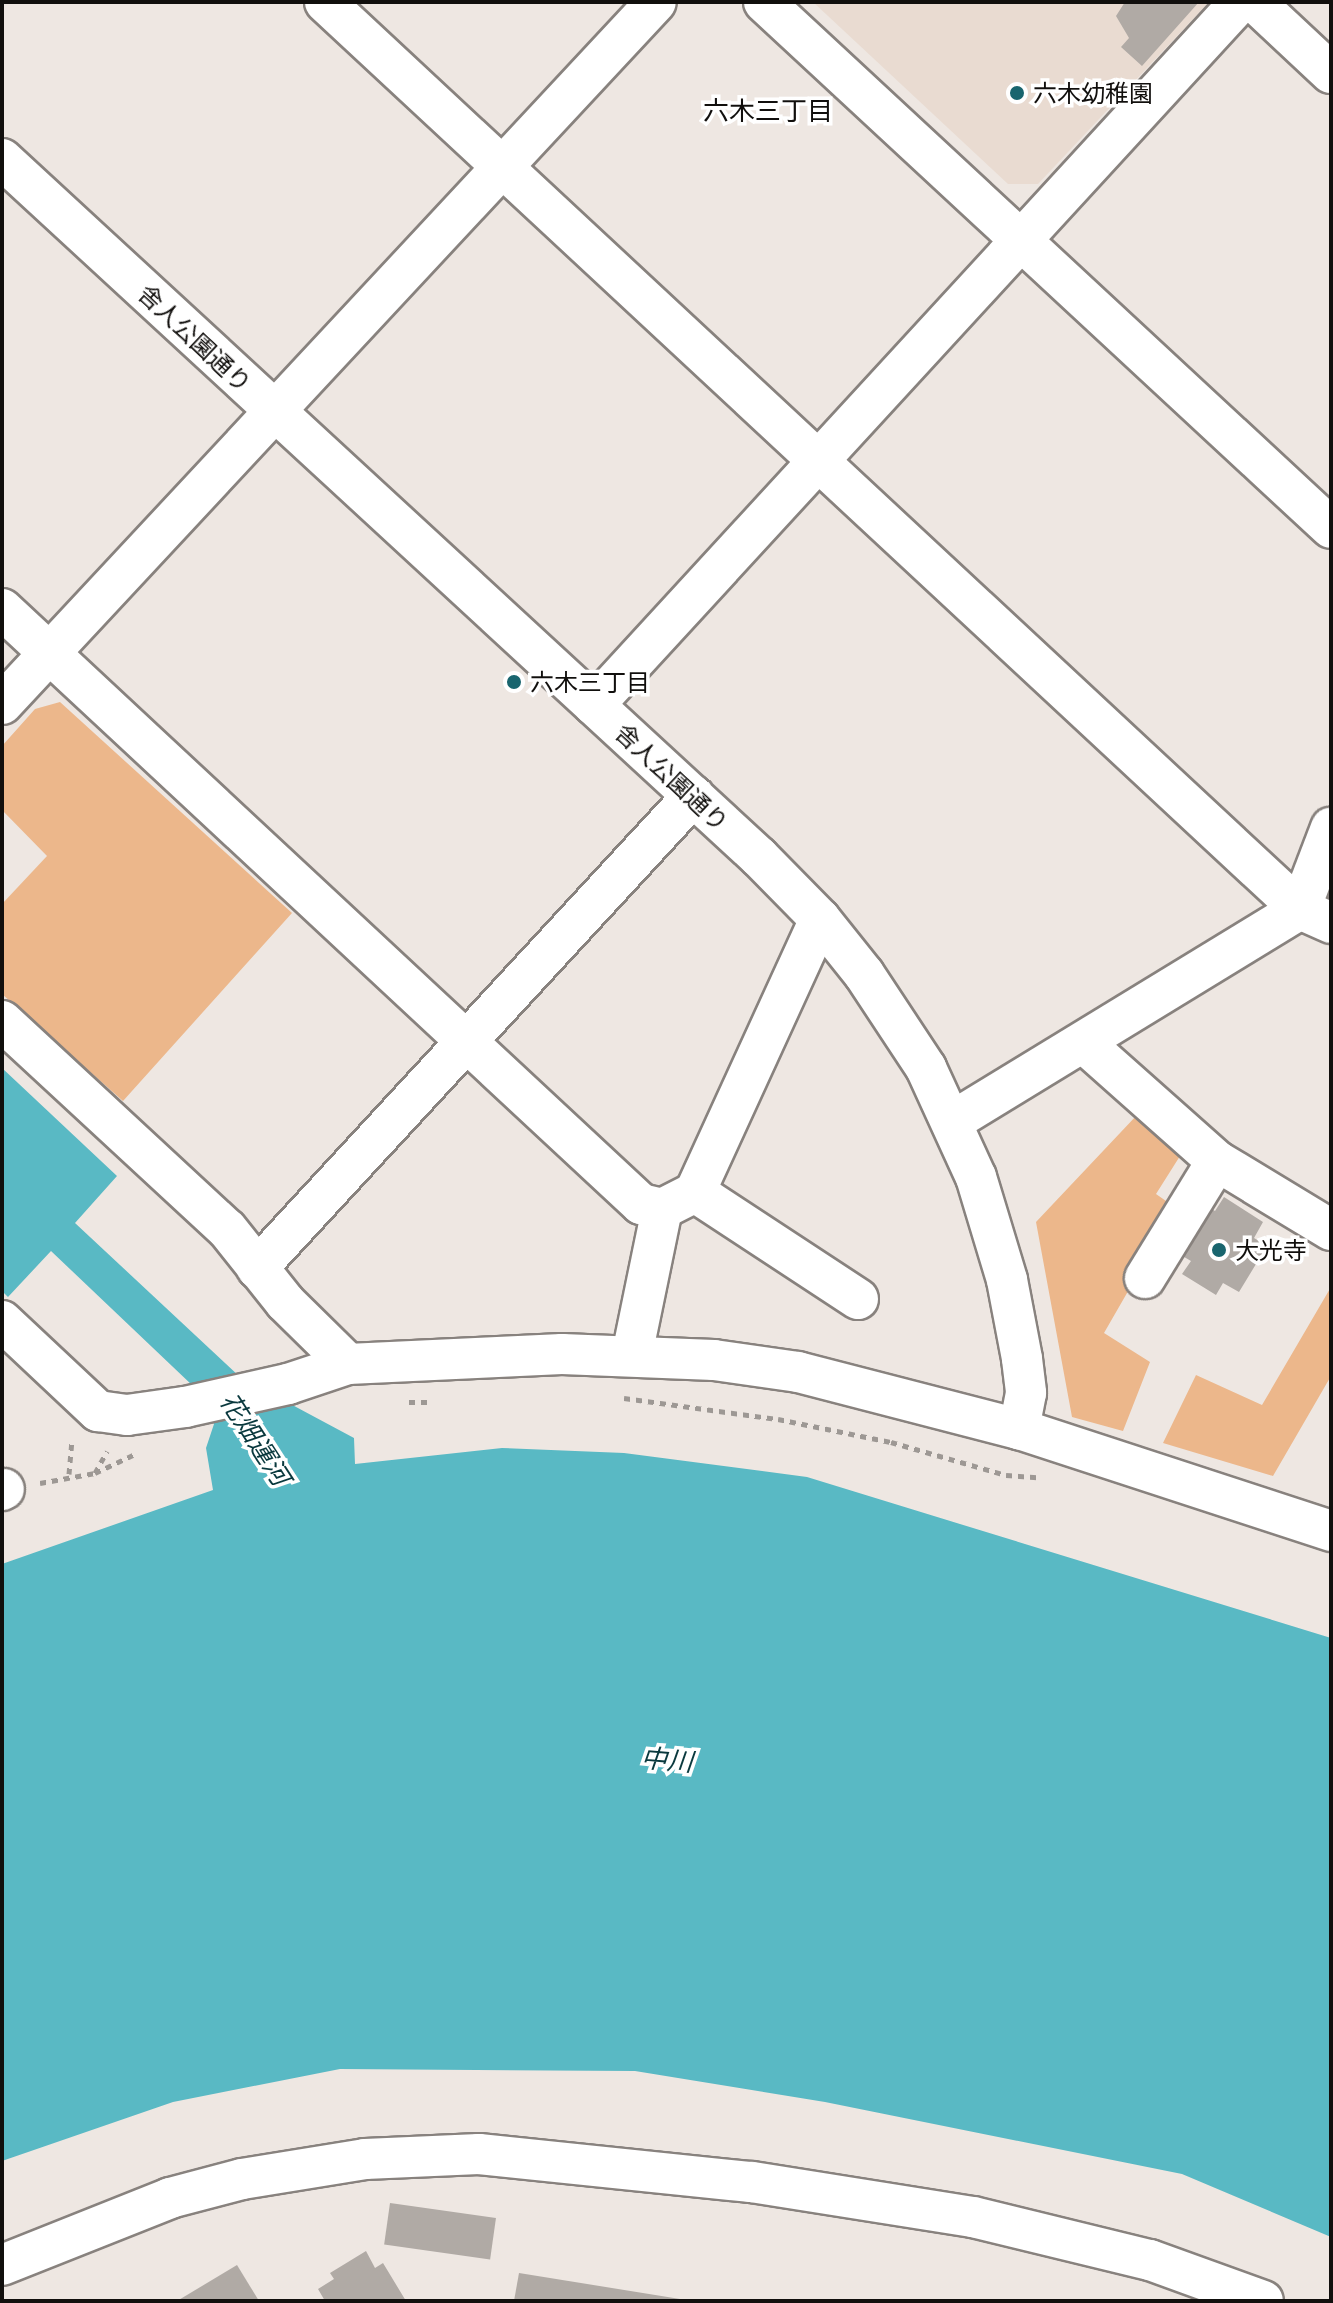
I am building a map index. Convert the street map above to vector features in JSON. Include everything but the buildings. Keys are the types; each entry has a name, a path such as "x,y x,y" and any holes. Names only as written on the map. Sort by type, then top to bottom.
{"street":[{"path":"325,2 1315,916"},
{"path":"2,704 272,409 656,2"},
{"path":"764,2 1331,528"},
{"path":"594,705 1019,237 1240,2"},
{"path":"1255,2 1331,73"},
{"name":"舎人公園通り","path":"2,159 693,796 820,919 897,1021 953,1121 1007,1280 1026,1393 1019,1429"},
{"path":"2,609 641,1204 678,1200 858,1299"},
{"path":"257,1268 693,796"},
{"path":"1315,916 1331,828"},
{"path":"953,1121 1084,1043 1315,916"},
{"path":"632,1355 678,1200 820,919"},
{"path":"2,1021 227,1229 257,1268 348,1364"},
{"path":"1084,1043 1217,1161 1331,1230"},
{"path":"1145,1278 1217,1161"},
{"path":"2,1321 98,1411 127,1415 185,1407 288,1384 348,1364 632,1355 798,1372 1019,1429 1068,1449 1331,1531"},
{"path":"2,2265 170,2198 242,2179 365,2159 479,2154 752,2182 973,2217 1150,2260 1263,2301"}],"path":[{"path":"615,1397 778,1419 891,1442 1006,1475 1051,1477 1063,1470 1068,1449"},
{"path":"401,1400 440,1400"},
{"path":"3,1490 95,1473 148,1447"}],"shaded area":[{"name":"六木幼稚園","path":"813,2 1209,2 1038,184 1008,184"},
{"path":"60,702 292,913 123,1101 2,994 2,904 47,856 2,810 2,746 35,709"},
{"path":"1137,1115 1180,1156 1156,1194 1176,1208 1104,1333 1150,1362 1123,1431 1072,1417 1036,1222"},
{"path":"1331,1287 1331,1376 1273,1476 1163,1443 1196,1375 1262,1405"}],"water":[{"path":"2,1068 117,1176 75,1223 240,1377 354,1438 355,1464 502,1448 624,1453 807,1477 1331,1638 1331,2237 1182,2174 825,2102 635,2071 340,2069 173,2102 2,2161 2,1564 213,1490 206,1448 214,1424 193,1386 51,1251 8,1297 2,1291"}],"place":[{"name":"六木幼稚園","path":"1017,93"},
{"name":"六木三丁目","path":"514,682"},
{"name":"大光寺","path":"1219,1250"}],"district":[{"name":"六木三丁目","path":"768,111"}],"water label":[{"name":"花畑運河","path":"255,1439"},
{"name":"中川","path":"667,1760"}]}
